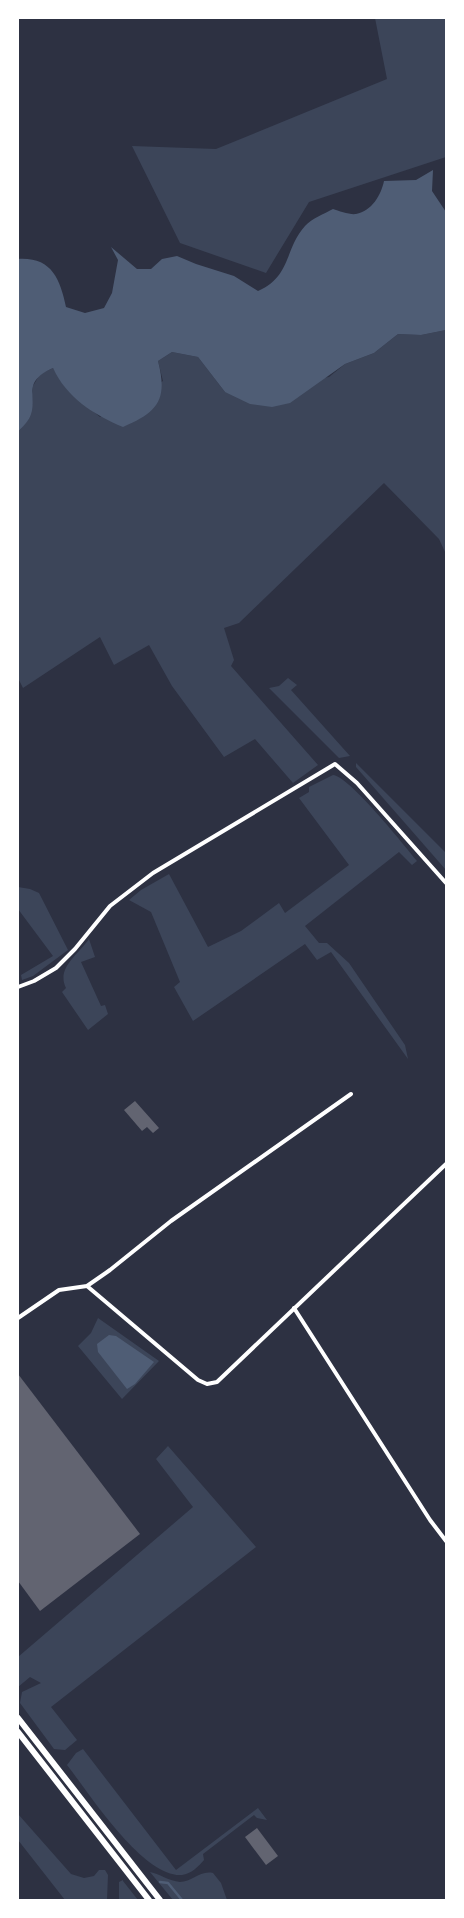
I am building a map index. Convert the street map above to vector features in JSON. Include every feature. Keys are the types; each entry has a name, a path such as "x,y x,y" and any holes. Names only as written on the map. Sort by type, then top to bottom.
{"highway":[{"path":"18,1718 160,1900"},
{"path":"18,1732 149,1900"}],"street":[{"path":"18,987 46,975 66,960 110,906 136,885 183,854 253,815 336,764 356,783 446,883"},
{"path":"18,1318 59,1290 87,1286 171,1221 351,1094"},
{"path":"87,1286 198,1380 207,1384 217,1382 446,1164"},
{"path":"294,1308 430,1520 446,1541"}],"shaded area":[{"path":"375,18 446,18 446,157 309,202 266,273 180,243 132,146 216,149 387,79"},
{"path":"433,170 432,191 446,212 446,330 421,335 398,334 374,353 345,364 290,403 272,407 250,404 225,392 198,357 172,352 158,361 162,386 161,395 157,403 145,416 123,427 102,417 82,404 65,388 53,368 36,379 32,391 32,411 28,421 18,432 18,259 29,259 46,266 52,271 61,287 66,307 85,313 104,308 112,293 118,260 111,247 137,269 151,269 162,259 177,256 234,276 258,291 277,278 298,235 305,226 318,216 333,209 351,214 367,210 381,192 384,181 416,180"},
{"path":"446,330 446,554 439,539 384,483 239,623 224,628 234,660 231,666 318,765 293,783 255,739 224,757 172,686 149,645 114,665 100,637 23,688 18,678 18,432 29,419 33,386 40,374 53,368 65,387 100,417 163,381 158,361 172,352 198,357 225,392 329,377 345,364 374,353 398,334 421,335"},
{"path":"288,678 297,685 291,690 350,756 339,758 269,688 279,686"},
{"path":"356,763 446,853 446,870 356,767"},
{"path":"333,775 341,778 363,798 417,861 412,865 399,852 305,926 319,943 327,943 349,963 405,1045 408,1059 331,952 317,960 305,944 193,1021 174,987 180,982 151,912 129,900 141,890 169,874 208,947 241,931 279,903 285,913 349,865 299,798 309,792 309,787"},
{"path":"18,887 39,893 68,950 33,976 22,980 21,975 53,956 18,909"},
{"path":"89,939 95,957 81,962 101,1006 105,1005 108,1014 88,1030 62,992 66,988 64,974 66,968"},
{"path":"98,1318 159,1361 122,1399 78,1346 91,1333"},
{"path":"109,1335 116,1336 154,1362 135,1384 127,1389 98,1352 97,1344"},
{"path":"168,1446 256,1547 51,1707 77,1740 65,1750 54,1749 20,1703 22,1692 41,1683 30,1677 18,1687 18,1657 193,1507 156,1459"},
{"path":"83,1749 176,1870 258,1808 267,1820 257,1818 254,1815 203,1854 204,1860 189,1873 182,1875 167,1872 151,1863 118,1832 67,1765 76,1753"},
{"path":"18,1814 71,1874 84,1878 94,1876 99,1870 105,1870 108,1875 107,1900 65,1900 18,1840"},
{"path":"150,1872 180,1882 204,1873 213,1873 221,1883 227,1900 173,1900"},
{"path":"123,1880 138,1900 119,1900 119,1882"}],"building":[{"path":"135,1101 159,1128 153,1133 147,1127 142,1131 124,1110"},
{"path":"18,1374 140,1534 40,1611 18,1581"},
{"path":"257,1828 278,1856 266,1865 245,1837"}],"waterway":[{"path":"160,1882 168,1883 182,1900"}]}
